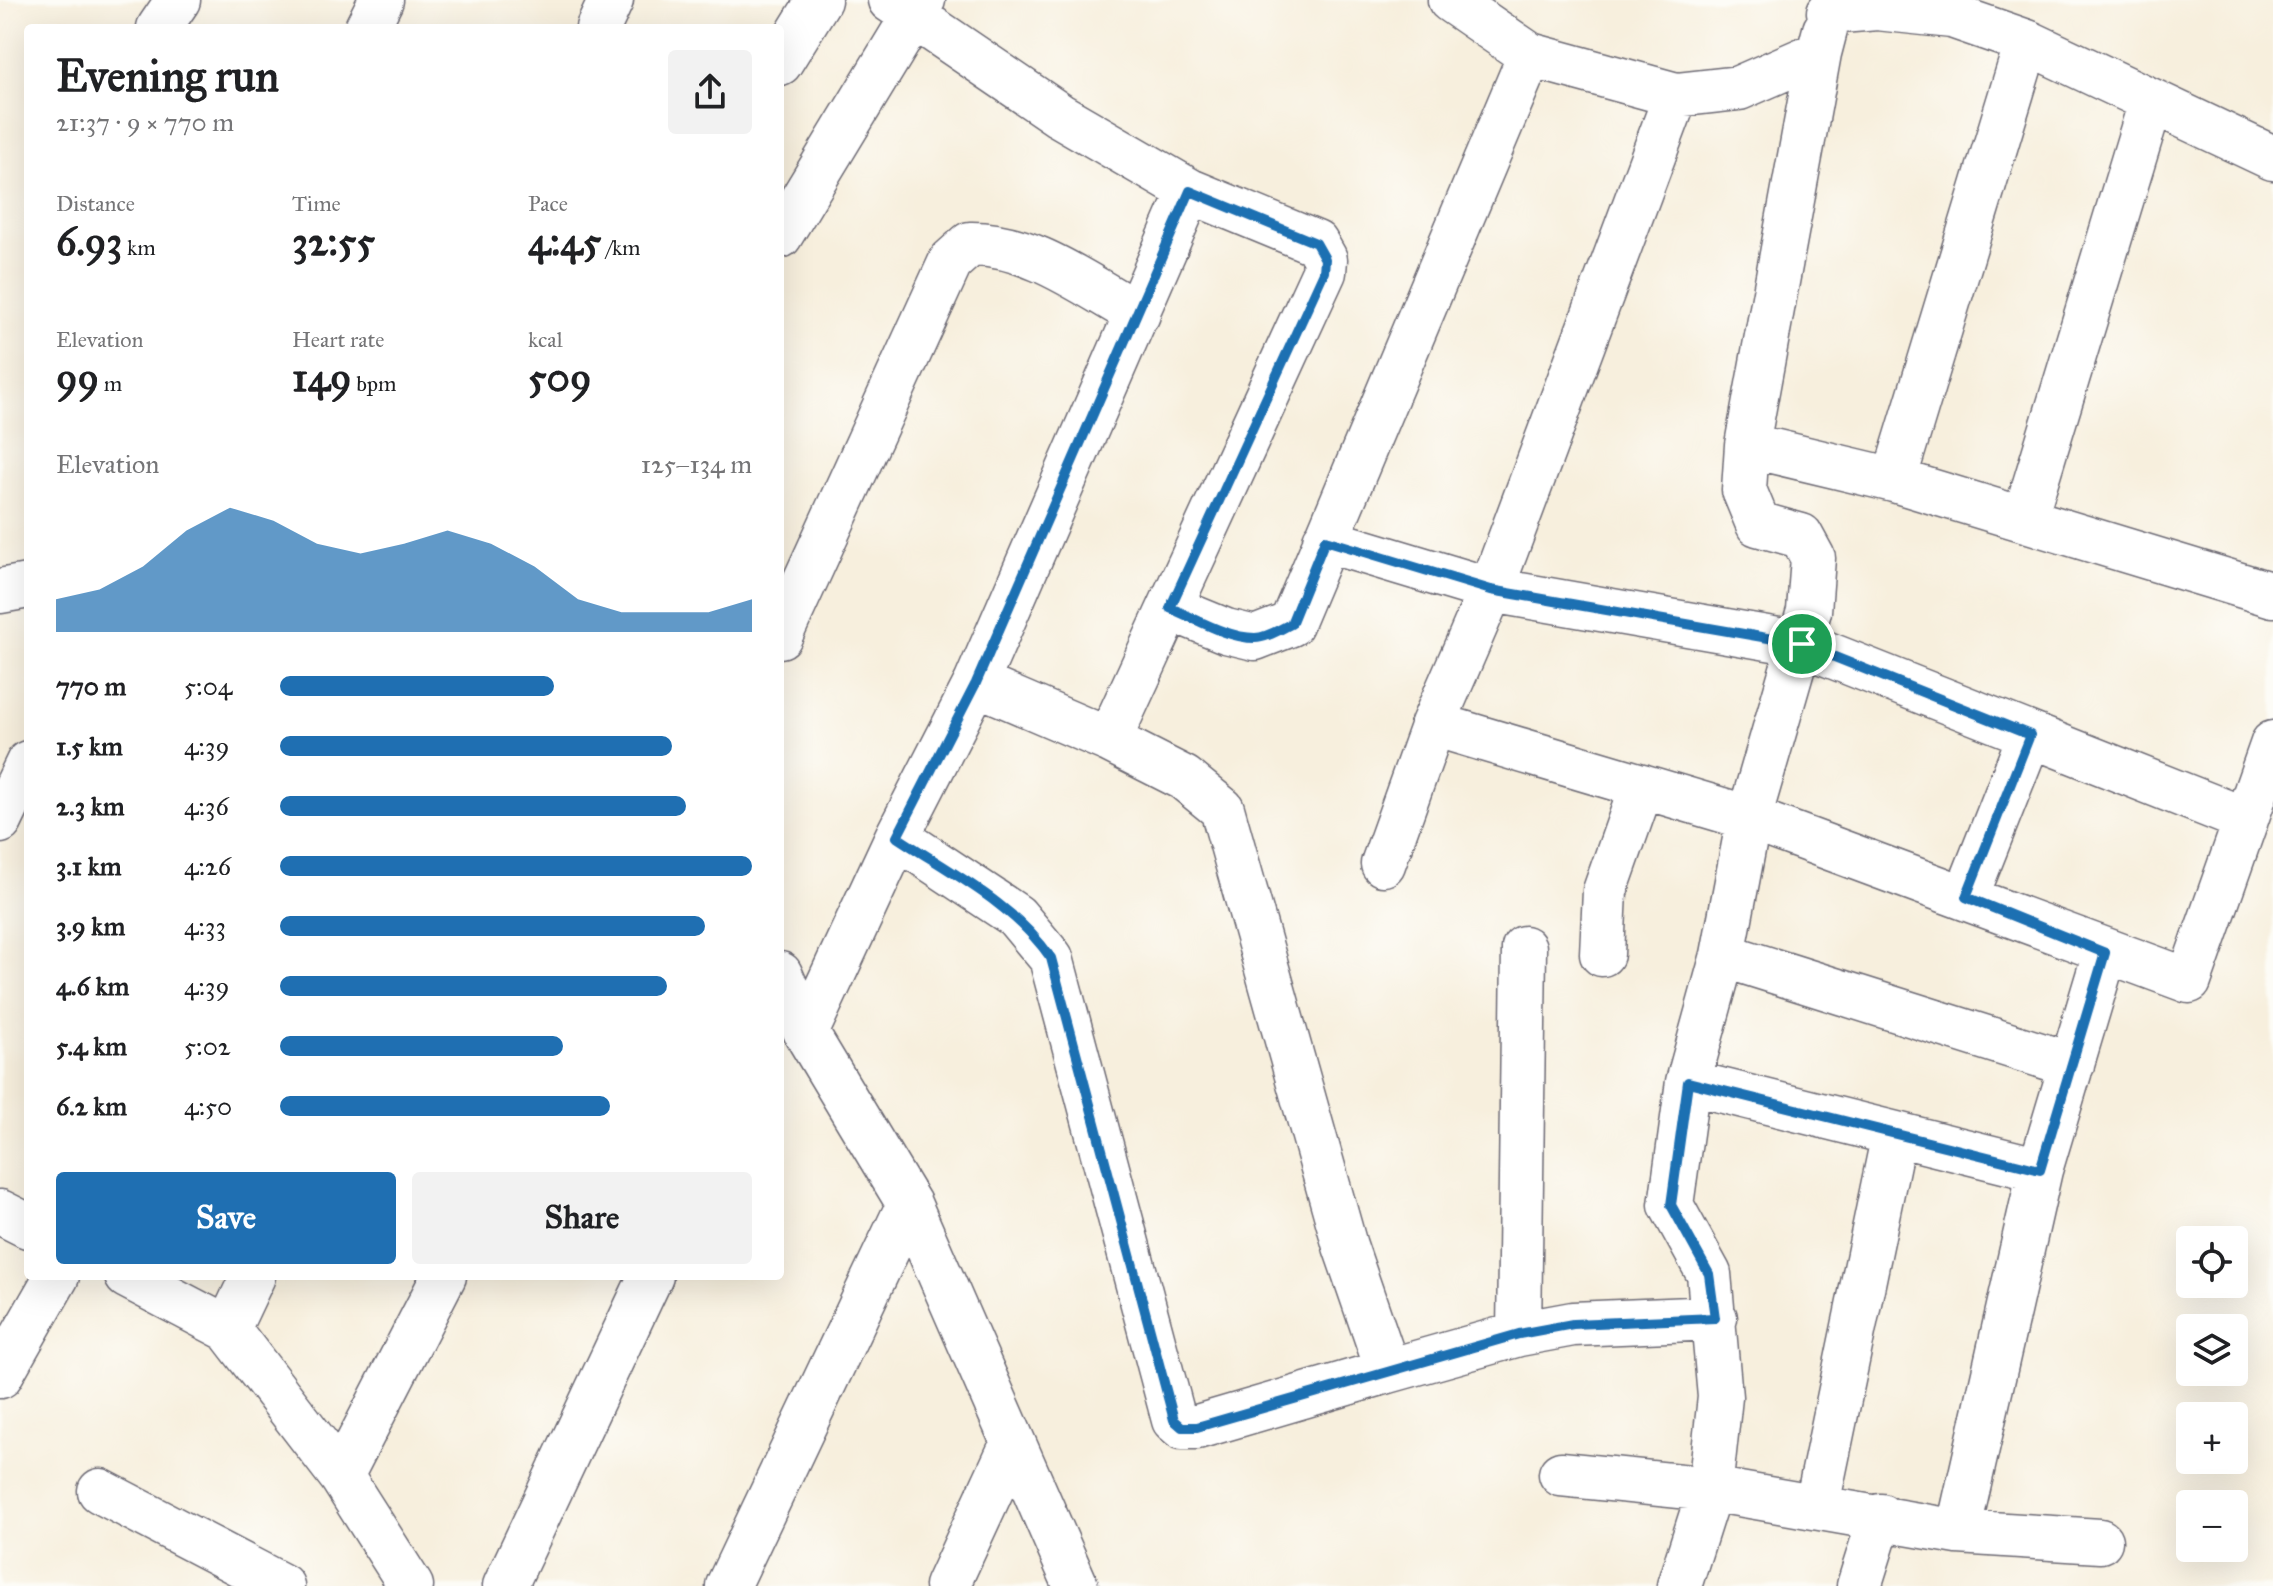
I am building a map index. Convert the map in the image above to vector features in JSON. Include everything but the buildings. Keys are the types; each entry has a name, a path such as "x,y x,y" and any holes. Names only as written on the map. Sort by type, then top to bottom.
{"street":[{"path":"162,24 178,0"},
{"path":"369,24 381,0"},
{"path":"600,24 611,0"},
{"path":"784,57 819,0"},
{"path":"1450,0 1530,55 1676,95 1739,88 1825,22 1877,8 2018,26 2151,102 2273,158"},
{"path":"784,229 909,5 1059,115 1190,191 1316,243 1325,259 1324,272 1109,740"},
{"path":"1679,1586 1710,1489 1720,1397 1709,1274 1671,1205 1688,1082 1723,955 1749,818 1802,644 1809,611 1813,558 1801,536 1758,524 1744,490 1747,445 1825,22"},
{"path":"1894,480 2018,26"},
{"path":"1170,608 1226,631 1255,638 1291,624 1530,55"},
{"path":"1383,864 1433,724 1491,590 1676,95"},
{"path":"2025,517 2151,102"},
{"path":"1076,1586 909,1204 788,1000 897,837 976,683 1190,191"},
{"path":"784,627 951,261 970,244 997,244 1023,250 1138,314"},
{"path":"1747,445 1894,480 2025,517 2273,595"},
{"path":"1325,540 1491,590 1802,644 2246,820"},
{"path":"0,591 24,587"},
{"path":"976,683 1109,740 1184,778 1222,809 1345,1246 1388,1371"},
{"path":"1433,724 1749,818 1966,897 2105,953 2189,981 2273,743"},
{"path":"1966,897 2030,735"},
{"path":"0,821 24,771"},
{"path":"1602,954 1605,891 1642,786"},
{"path":"897,837 1016,916 1035,935 1051,958 1174,1420 1182,1427 1197,1427 1519,1334 1573,1324 1715,1318"},
{"path":"1519,1334 1524,948"},
{"path":"1958,1532 2040,1170 2105,953"},
{"path":"1723,955 2072,1065"},
{"path":"1688,1082 2040,1170"},
{"path":"1817,1505 1894,1134"},
{"path":"728,1586 909,1204"},
{"path":"0,1212 24,1224"},
{"path":"0,1376 55,1280"},
{"path":"135,1280 228,1329 341,1476 411,1586"},
{"path":"228,1329 251,1280"},
{"path":"341,1476 442,1280"},
{"path":"505,1586 649,1280"},
{"path":"947,1586 1012,1445"},
{"path":"1561,1474 1710,1489 1881,1516 1958,1532 2100,1541"},
{"path":"100,1491 282,1586"},
{"path":"1859,1586 1881,1516"}],"route":[{"path":"1190,191 1316,243 1325,259 1324,272 1170,608 1226,631 1255,638 1270,634 1291,624 1325,540 1491,590 1802,644 2030,735 1966,897 2105,953 2040,1170 1688,1082 1671,1205 1709,1274 1715,1318 1573,1324 1519,1334 1197,1427 1182,1427 1168,1408 1051,958 1035,935 1016,916 897,837 976,683 1190,191"}]}
